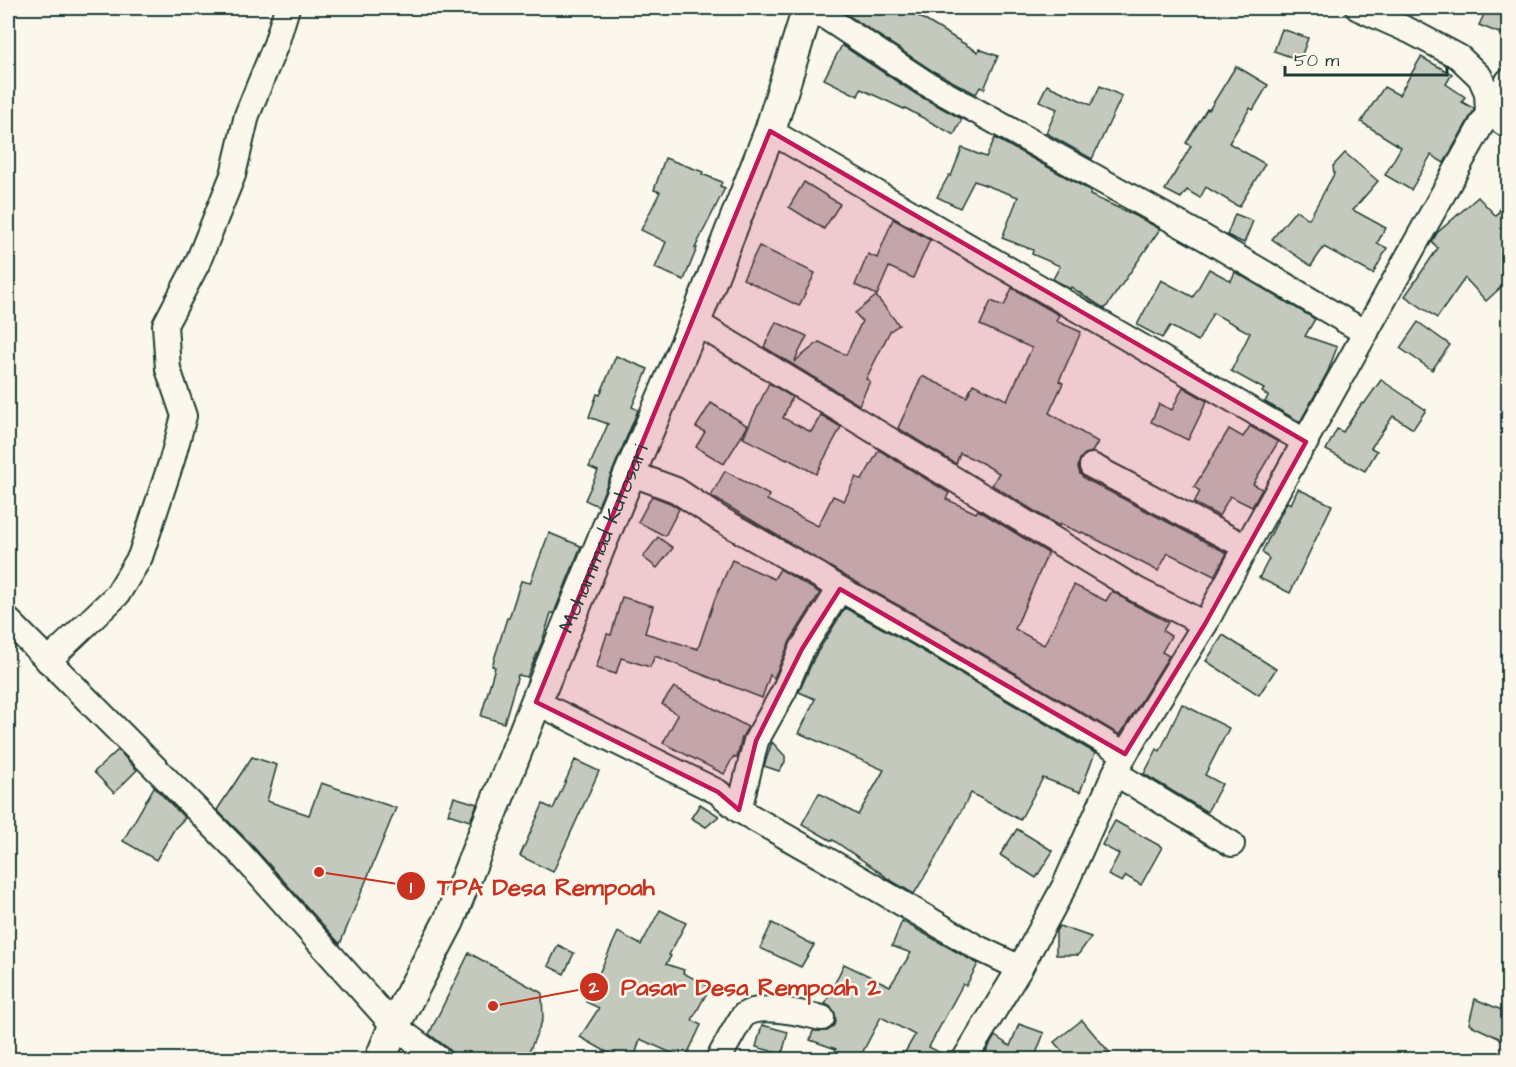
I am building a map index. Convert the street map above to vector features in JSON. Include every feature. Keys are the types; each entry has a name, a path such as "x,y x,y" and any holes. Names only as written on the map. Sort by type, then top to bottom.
{"street":[{"path":"48,661 117,595 140,558 184,416 168,369 165,325 197,264 233,175 247,115 276,44 287,8"},
{"path":"810,8 924,82 1221,247 1366,333"},
{"name":"Mohammad Kutosari","path":"380,1059 394,1026 449,921 630,473 695,322 770,131 810,8"},
{"path":"1358,8 1410,31 1459,57 1480,77 1487,93 1488,113"},
{"path":"964,1059 1020,968 1064,887 1120,764 1205,624 1488,113 1509,81"},
{"path":"1488,113 1509,126"},
{"path":"770,131 1305,442"},
{"path":"695,322 1137,590 1205,624"},
{"path":"1092,466 1246,547"},
{"path":"630,473 676,490 720,519 918,632 1120,764 1232,844"},
{"path":"739,810 756,741 784,691 802,650 840,589"},
{"path":"8,620 238,851 394,1026 440,1059"},
{"path":"536,702 718,792 739,810 978,948 1020,968"},
{"path":"718,1059 744,1015 756,1010 770,1009 822,1018"}],"highlighted area":[{"path":"770,131 1306,442 1205,624 1125,754 840,589 802,649 756,741 739,810 718,792 536,702"}],"building":[{"path":"837,8 905,8 978,52 979,49 998,56 984,89 980,87 976,94 931,70"},
{"path":"1487,8 1509,8 1509,37 1479,25"},
{"path":"1282,29 1308,38 1300,60 1274,51"},
{"path":"842,45 916,94 962,119 954,135 905,108 861,89 858,96 824,79"},
{"path":"1421,57 1452,74 1446,84 1465,97 1462,102 1474,110 1444,163 1431,155 1411,190 1385,175 1401,147 1361,122 1384,87 1399,95"},
{"path":"1236,66 1268,85 1253,110 1250,108 1229,143 1265,164 1239,207 1206,187 1200,198 1187,190 1181,198 1165,190 1191,146 1186,143"},
{"path":"1047,85 1091,105 1100,86 1122,96 1092,159 1046,133 1057,109 1039,101"},
{"path":"995,138 1091,191 1090,195 1160,229 1105,309 1071,287 1070,289 1053,279 1060,266 1032,254 1033,250 1002,238 1018,197 974,181 960,208 937,197 949,175 951,176 962,148 986,157"},
{"path":"1345,153 1378,181 1353,210 1386,228 1377,243 1387,248 1373,274 1324,247 1311,266 1272,239 1296,210 1309,219 1334,174 1333,166"},
{"path":"665,158 703,172 702,174 722,182 720,186 725,188 695,248 697,248 684,280 655,268 666,242 641,230 660,192 654,190"},
{"path":"804,182 840,204 824,229 789,207"},
{"path":"1509,194 1509,280 1486,301 1465,278 1437,318 1405,296 1438,248 1432,242 1437,233 1478,197 1496,216"},
{"path":"1235,214 1253,221 1244,243 1227,235"},
{"path":"893,219 930,240 913,278 889,267 877,295 855,285 868,254 877,258"},
{"path":"759,246 815,273 799,306 743,279"},
{"path":"1209,269 1231,281 1235,272 1315,319 1305,336 1337,347 1328,371 1300,422 1265,402 1268,396 1262,392 1264,389 1231,371 1250,333 1213,313 1198,341 1170,326 1162,338 1137,325 1161,280 1193,297"},
{"path":"1012,288 1059,315 1056,321 1081,332 1059,381 1063,383 1049,413 1098,442 1092,452 1080,459 1078,467 1080,474 1085,479 1227,553 1214,576 1168,553 1158,571 1082,532 1060,524 1059,526 992,485 999,473 960,453 956,464 898,428 922,376 967,397 973,384 1007,400 1032,348 980,325 991,301 1004,306"},
{"path":"876,296 899,325 890,331 866,379 870,381 859,405 764,347 776,322 807,336 794,362 819,342 846,355 862,321 855,313"},
{"path":"1418,322 1450,345 1432,370 1400,348"},
{"path":"616,356 648,369 632,407 638,410 598,506 585,500 598,471 589,467 608,424 589,417 597,394 600,395"},
{"path":"1381,380 1426,410 1413,429 1393,416 1371,448 1377,451 1365,471 1326,450 1337,429 1343,432"},
{"path":"769,383 792,397 783,418 811,432 821,415 841,427 816,474 743,438"},
{"path":"1183,387 1207,401 1188,440 1151,422 1159,404 1172,410"},
{"path":"711,403 748,426 724,464 696,447 705,432 696,427"},
{"path":"1250,426 1278,442 1253,484 1262,489 1252,507 1230,496 1219,516 1194,503 1200,491 1194,487 1229,429 1243,437"},
{"path":"879,450 949,493 946,499 976,513 978,510 1048,553 1015,629 1044,645 1074,585 1106,601 1112,591 1168,622 1163,631 1171,636 1162,652 1169,656 1120,735 711,496 725,471 769,495 767,500 818,526 833,496 844,501 856,477 862,480"},
{"path":"1298,489 1332,505 1290,593 1259,578 1269,559 1262,552 1287,502 1291,504"},
{"path":"652,496 679,509 665,536 638,522"},
{"path":"549,533 581,546 554,613 551,613 527,677 518,675 504,723 481,716 495,667 492,666 521,581 530,583"},
{"path":"658,537 673,548 657,568 643,557"},
{"path":"732,560 774,579 780,569 820,593 790,641 774,678 770,675 762,698 655,656 650,667 621,658 616,674 596,668 607,634 611,635 622,597 653,606 645,633 698,649 714,601"},
{"path":"845,608 911,644 1095,753 1080,792 1043,778 1020,820 971,793 914,894 885,877 833,840 802,824 819,793 858,815 884,770 799,733 815,699 799,692 815,656"},
{"path":"1223,635 1276,669 1259,695 1206,661"},
{"path":"674,687 748,727 742,737 737,758 733,757 724,774 663,743 678,715 662,704"},
{"path":"1182,704 1229,728 1205,775 1222,784 1207,812 1144,774 1157,749 1160,751"},
{"path":"772,742 785,756 785,762 779,771 764,766"},
{"path":"118,750 137,770 114,793 94,772"},
{"path":"252,757 277,765 267,801 309,815 321,783 396,808 340,944 249,842 217,810"},
{"path":"575,760 599,771 553,872 520,856 543,804 553,809"},
{"path":"154,787 185,818 175,828 156,860 123,841"},
{"path":"454,797 477,804 470,821 448,814"},
{"path":"700,804 719,816 706,827 691,818"},
{"path":"1115,821 1162,847 1141,885 1126,876 1122,882 1108,875 1119,854 1102,845"},
{"path":"1017,829 1053,851 1036,878 1000,855"},
{"path":"660,910 686,923 666,964 684,970 683,973 710,987 692,1020 701,1025 685,1059 640,1039 634,1059 619,1059 580,1037 599,1008 586,1002 618,932 641,945"},
{"path":"902,921 978,964 966,986 963,984 929,1047 950,1059 901,1059 915,1035 881,1017 859,1059 831,1059 836,1049 810,1040 813,1031 827,1031 836,1022 835,1013 825,1004 844,964 890,986 911,953 892,946"},
{"path":"772,923 814,945 801,967 760,948"},
{"path":"1059,926 1091,937 1078,955 1056,955 1056,931"},
{"path":"558,945 574,953 564,974 548,966"},
{"path":"469,953 542,993 543,1019 526,1059 454,1059 449,1049 429,1034"},
{"path":"1475,999 1509,1013 1509,1043 1469,1024"},
{"path":"1082,1020 1115,1059 1069,1059 1054,1042"},
{"path":"1019,1024 1044,1033 1034,1059 982,1059 995,1036 1010,1046"},
{"path":"762,1025 788,1032 782,1054 756,1047"}],"place":[{"name":"TPA Desa Rempoah","path":"319,872"},
{"name":"Pasar Desa Rempoah 2","path":"493,1006"}]}
